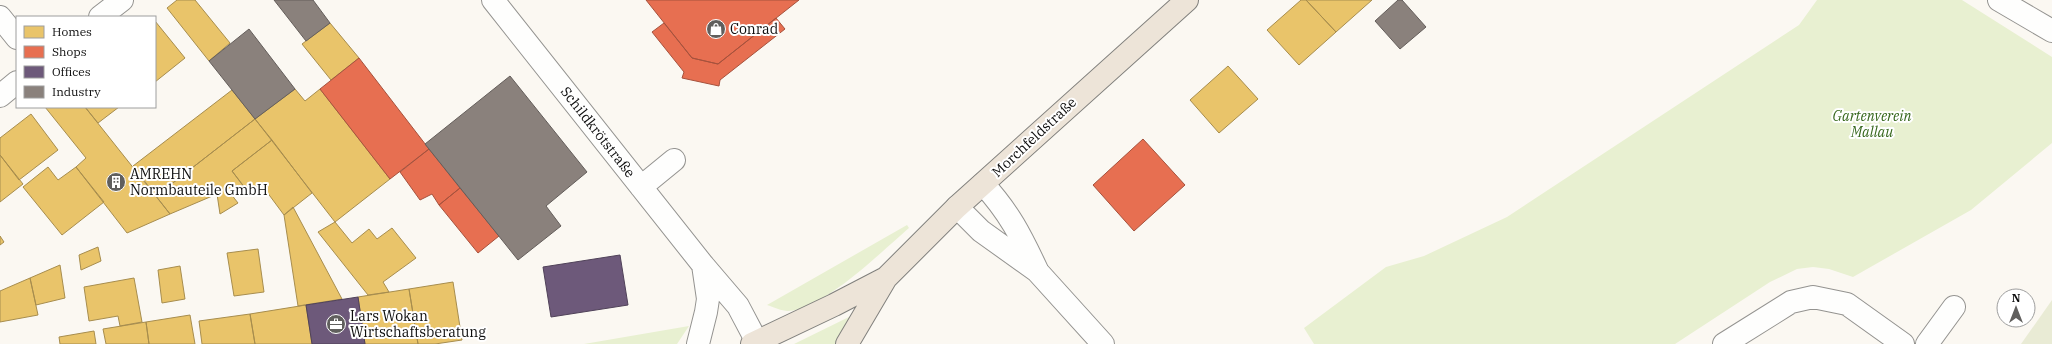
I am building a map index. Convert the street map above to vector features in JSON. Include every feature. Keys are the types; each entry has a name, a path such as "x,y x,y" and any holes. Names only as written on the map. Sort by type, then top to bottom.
{"main road":[{"name":"Morchfeldstraße","path":"847,344 886,278 957,208 1179,2"},
{"name":"Morchfeldstraße","path":"756,343 886,278"}],"street":[{"path":"101,16 122,0"},
{"name":"Schildkrötstraße","path":"493,0 703,265 738,306 756,343"},
{"path":"1999,0 2052,31"},
{"path":"0,17 16,37"},
{"path":"0,96 16,83"},
{"path":"641,187 674,160"},
{"path":"983,184 1002,204 1015,224 1037,271"},
{"path":"957,208 981,231 1037,271 1102,344"},
{"path":"698,344 708,299 703,265"},
{"path":"1724,344 1792,302 1813,297 1847,304 1903,344"},
{"path":"1927,344 1954,306"}],"green space":[{"name":"Gartenverein Mallau","path":"1817,0 1962,0 2052,57 2052,143 1971,210 1853,277 1829,269 1813,267 1797,269 1770,282 1675,344 1314,344 1304,328 1386,267 1424,256 1507,217 1799,25"},
{"path":"907,225 909,228 852,278 818,301 802,308 788,311 780,310 767,305"},
{"path":"2052,300 2052,344 2021,344 2032,328 2036,328 2036,323"},
{"path":"853,315 835,344 794,344"},
{"path":"689,326 677,344 584,344"}],"building: Homes":[{"path":"177,0 195,0 230,43 209,61 167,8"},
{"path":"1301,0 1306,0 1336,32 1299,65 1267,30"},
{"path":"1306,0 1372,0 1336,32"},
{"path":"156,22 185,58 156,81"},
{"path":"330,23 359,58 331,80 302,44"},
{"path":"1228,66 1258,99 1219,133 1190,100"},
{"path":"295,89 305,101 320,89 390,179 335,222 255,119"},
{"path":"232,90 255,119 156,196 133,166"},
{"name":"AMREHN Normbauteile GmbH","path":"46,108 86,108 170,214 127,233 76,167 86,158"},
{"path":"86,108 118,108 98,123"},
{"path":"31,114 58,150 19,180 0,155 0,138"},
{"path":"255,119 272,140 232,171 244,187 234,190 231,194 238,203 220,214 217,194 170,214 156,196"},
{"path":"272,140 312,193 284,215 261,184 249,193 232,171"},
{"path":"0,155 23,184 0,202"},
{"path":"48,167 58,180 76,167 104,202 62,235 23,187"},
{"path":"293,207 342,299 298,306 284,215"},
{"path":"335,222 352,243 369,229 377,239 392,228 416,258 383,282 389,292 368,295 318,232"},
{"path":"0,236 4,242 0,245"},
{"path":"98,247 101,261 81,270 79,255"},
{"path":"258,249 264,292 234,296 227,253"},
{"path":"60,265 65,298 36,305 30,278"},
{"path":"180,266 185,299 162,303 158,270"},
{"path":"30,278 38,315 0,322 0,291"},
{"path":"134,278 142,322 120,326 118,316 89,321 84,287"},
{"path":"453,282 462,340 435,344 418,344 409,289"},
{"path":"409,289 418,344 365,344 358,297"},
{"path":"306,305 312,344 255,344 250,314"},
{"path":"250,314 255,344 202,344 199,321"},
{"path":"190,315 195,344 149,344 146,322"},
{"path":"146,322 149,344 106,344 103,329"},
{"path":"94,331 96,344 60,344 59,337"}],"building: Shops":[{"name":"Conrad","path":"646,0 799,0 718,64 692,58"},
{"path":"776,18 785,29 720,80 719,86 682,78 684,72 652,32 664,23 692,58 718,64"},
{"path":"359,58 429,149 390,179 320,89"},
{"path":"1143,139 1185,185 1134,231 1093,185"},
{"path":"429,149 460,188 439,205 432,194 420,200 400,172"},
{"path":"460,188 499,236 478,253 439,205"}],"building: Offices":[{"path":"620,255 628,305 551,317 543,267"},
{"name":"Lars Wokan Wirtschaftsberatung","path":"358,297 365,344 312,344 306,305"}],"building: Industry":[{"path":"274,0 313,0 330,23 306,41"},
{"path":"1398,0 1402,0 1426,27 1400,49 1375,21"},
{"path":"249,29 295,89 255,119 209,61"},
{"path":"510,76 587,172 546,206 561,226 518,260 425,144"}],"place":[{"name":"Conrad","path":"716,29"},
{"name":"AMREHN Normbauteile GmbH","path":"116,182"},
{"name":"Lars Wokan Wirtschaftsberatung","path":"336,324"}]}
